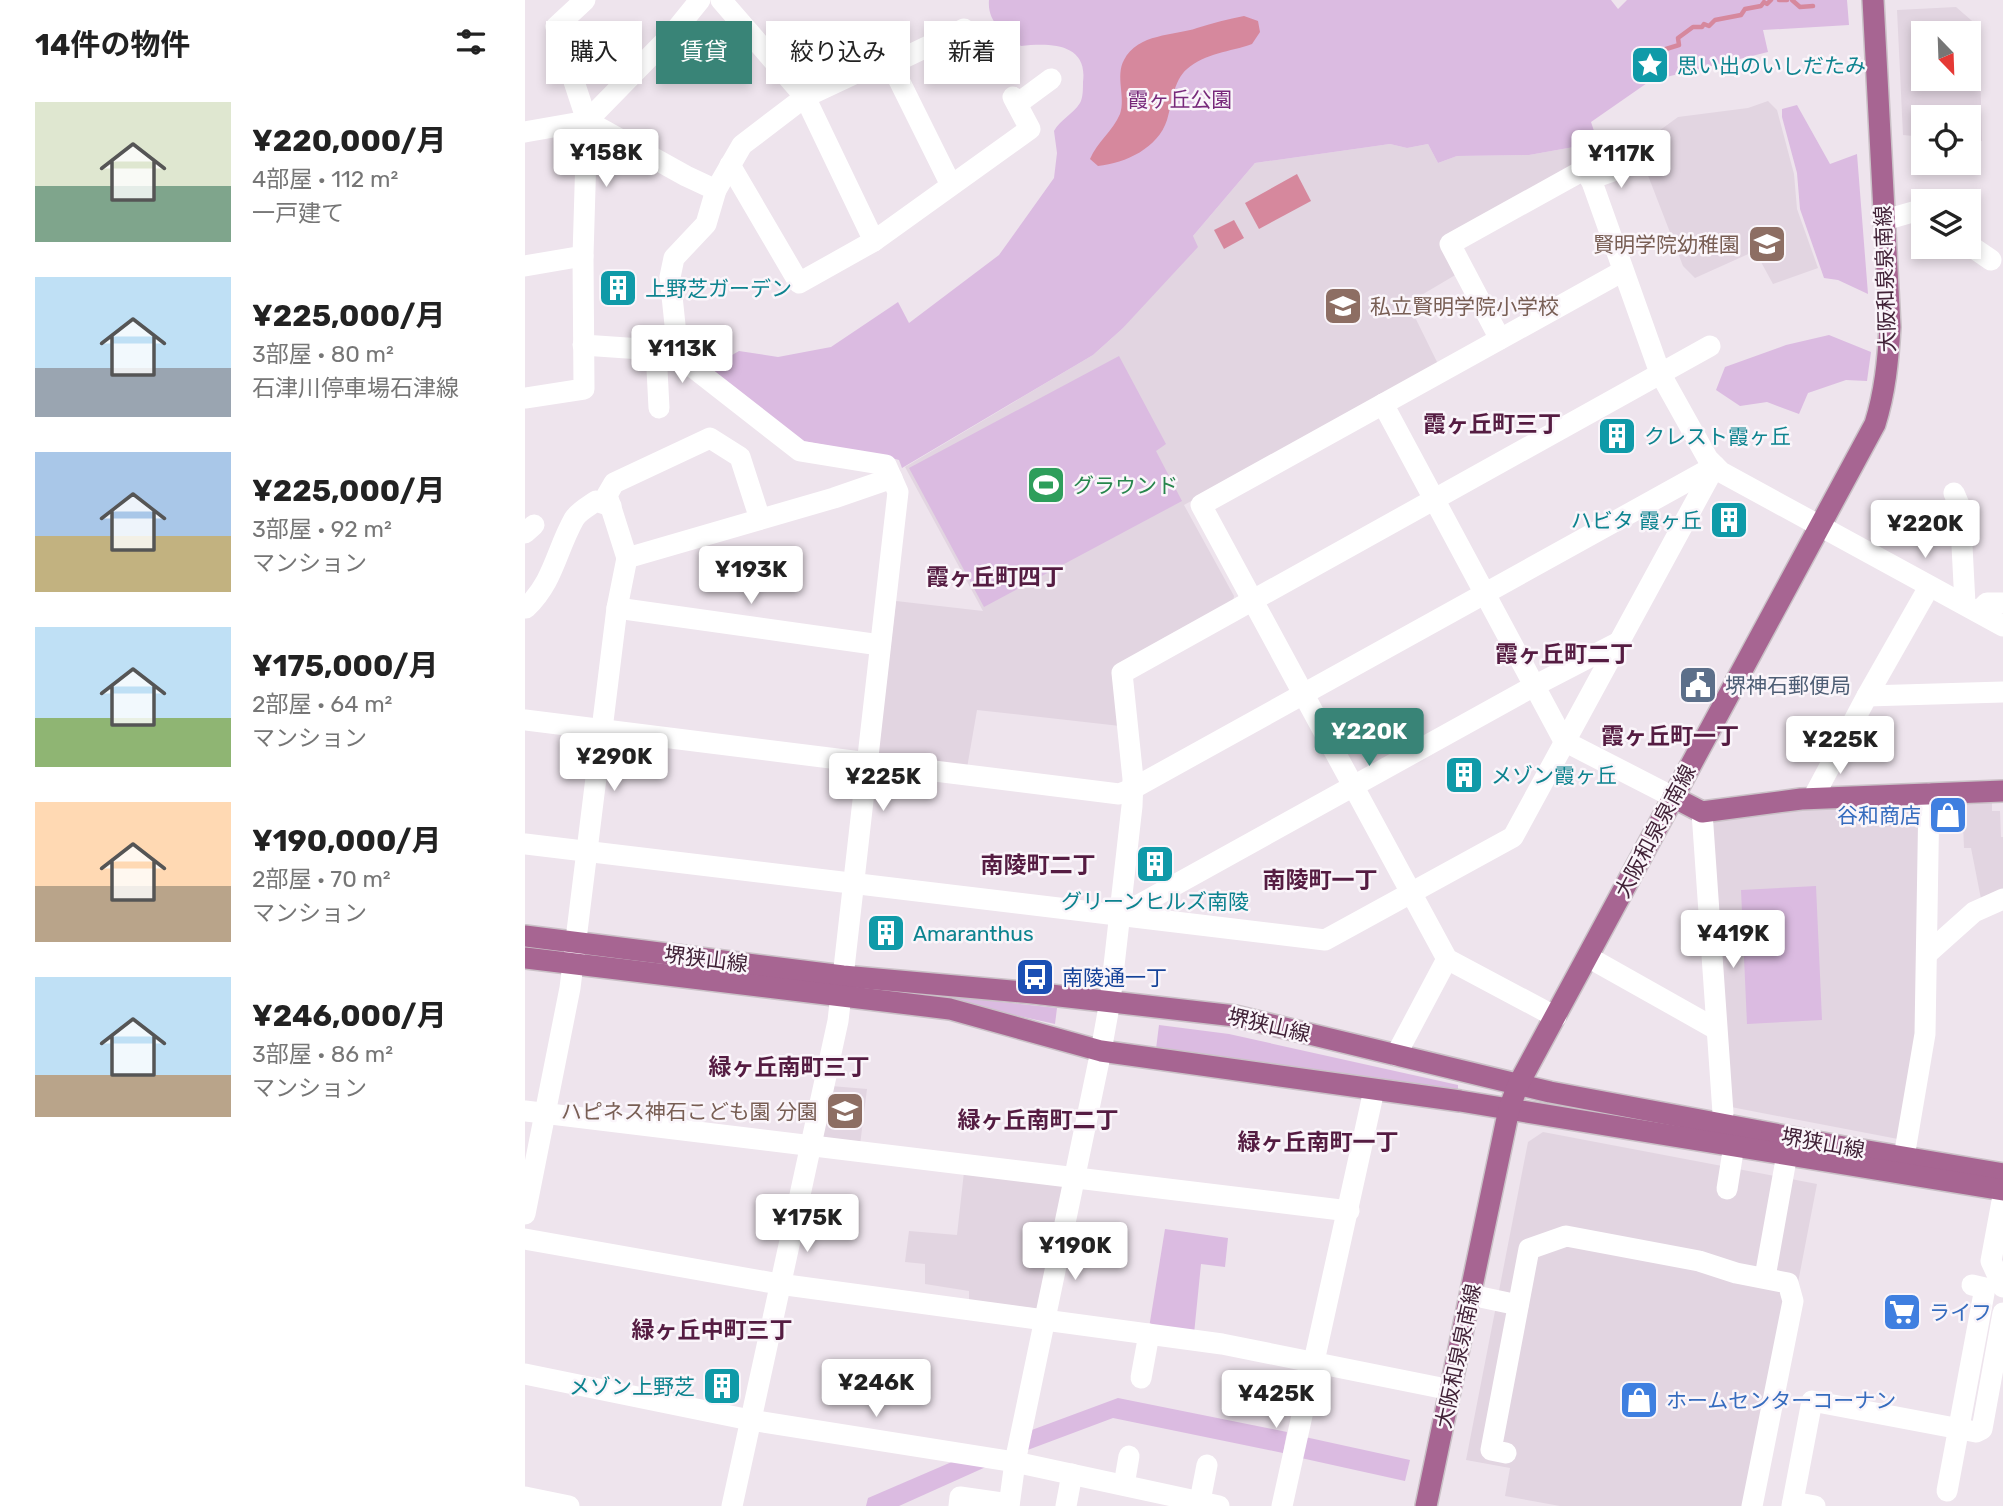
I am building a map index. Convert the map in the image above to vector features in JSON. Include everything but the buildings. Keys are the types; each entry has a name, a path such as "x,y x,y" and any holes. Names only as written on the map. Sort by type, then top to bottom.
{"main road":[{"name":"大阪和泉泉南線","path":"1426,1506 1509,1109 1518,1085 1875,424 1887,376 1890,327 1873,0"},
{"path":"1673,797 1702,811 1813,798 2003,791"},
{"name":"堺狭山線","path":"525,936 573,953 841,986 1110,1001 1235,1016 1518,1085 2003,1174"},
{"name":"堺狭山線","path":"525,958 573,953"},
{"name":"堺狭山線","path":"841,986 950,1009 1101,1051 1509,1109 2003,1190"}],"street":[{"path":"525,398 584,388 583,256 587,121 556,27 585,0"},
{"path":"525,132 587,121 674,32 700,0"},
{"path":"721,0 805,97 874,241"},
{"path":"730,165 799,283 874,241 1030,129 1015,101 1051,79"},
{"path":"732,1506 838,1021 898,492 886,465 800,451 695,369 677,344 670,277 674,258 706,224 716,190 741,145 805,97 833,84"},
{"path":"901,84 951,185"},
{"path":"587,121 716,190"},
{"path":"1590,179 1638,162"},
{"path":"1500,339 1450,244 1587,168 1660,373 1708,459 1721,472 2003,626"},
{"path":"1885,220 1911,212"},
{"path":"1981,253 1991,260"},
{"path":"525,266 583,256"},
{"path":"1556,1017 1447,959 1201,505 1623,271"},
{"path":"583,345 656,350 676,335"},
{"path":"959,1506 960,1497 1009,1505 1015,1462 1101,1051 1110,1001 1132,789 1122,673 1710,346"},
{"path":"656,350 659,408"},
{"path":"1383,404 1564,741 1673,797"},
{"path":"525,1214 570,988 617,608 627,558 607,495 614,483 710,438 740,457 760,519"},
{"path":"525,720 1119,794 1715,466"},
{"path":"525,844 1325,940 1513,837 1715,466"},
{"path":"627,558 834,498 893,478"},
{"path":"1954,493 1960,506 1972,607"},
{"path":"526,608 540,594 554,568 575,516 596,501 611,506"},
{"path":"1813,798 1929,587"},
{"path":"1972,607 2003,603"},
{"path":"617,608 880,645"},
{"path":"1119,916 1534,686 1619,642"},
{"path":"1867,696 2003,692"},
{"path":"1904,1157 1925,1034 1929,794"},
{"path":"1702,811 1723,1113 1719,1124"},
{"path":"1927,954 1974,912 2003,900"},
{"path":"1588,957 1716,1029"},
{"path":"1396,1055 1447,959"},
{"path":"1282,1506 1374,1090"},
{"path":"525,1111 1349,1211"},
{"path":"1727,1189 1734,1145"},
{"path":"1765,1278 1787,1154"},
{"path":"2003,1196 1991,1261 2003,1287"},
{"path":"1506,1453 1491,1450 1529,1249 1566,1236 1699,1261 1735,1273 1788,1283 1793,1301 1752,1506"},
{"path":"525,1239 779,1284 1221,1344 1451,1390"},
{"path":"1945,1498 1985,1288 1972,1285"},
{"path":"1471,1295 1518,1305"},
{"path":"1815,1506 1793,1504 1812,1401 1976,1432 1982,1429 2003,1313"},
{"path":"1141,1378 1149,1334"},
{"path":"525,1374 750,1420 1015,1462 1206,1505 1207,1465"},
{"path":"1124,1485 1129,1456"},
{"path":"1066,1506 1072,1474"},
{"path":"525,1497 569,1506"}],"shaded area":[{"path":"1956,7 1972,21 1911,21 1911,91 1981,91 1982,141 1981,105 1911,105 1911,136 1903,135 1897,10"},
{"path":"1244,16 1258,21 1260,32 1252,44 1210,56 1187,69 1176,86 1163,130 1149,146 1130,158 1109,164 1098,166 1090,159 1120,114 1121,66 1130,51 1147,40"},
{"path":"1768,101 1777,110 1794,174 1797,209 1818,268 1773,284 1755,251 1695,278 1683,266 1637,147 1678,117 1748,108"},
{"path":"1390,144 1407,148 1428,144 1438,163 1457,156 1529,155 1585,145 1586,160 1440,241 1457,274 1408,303 1438,364 1184,505 1234,596 1233,602 1114,668 1120,726 977,710 967,768 884,758 878,752 896,601 983,611 905,467 1093,355 1122,329 1193,236 1255,163"},
{"path":"1297,174 1311,201 1259,229 1245,203"},
{"path":"1234,220 1244,238 1224,249 1214,230"},
{"path":"1992,799 1992,811 2000,811 2003,837 2003,895 1982,904 1971,848 1964,848 1962,800"},
{"path":"1920,805 1917,1023 1898,1139 1731,1107 1710,823 1714,819 1813,808"},
{"name":"ハピネス神石こども園 分園","path":"831,1086 867,1089 860,1145 828,1141 820,1134"},
{"path":"1543,1132 1817,1184 1755,1506 1560,1506 1505,1496 1510,1468 1466,1460 1528,1142"},
{"path":"964,1172 1064,1186 1040,1309 969,1300 969,1291 925,1284 925,1264 905,1262 909,1231 957,1235"}],"green space":[{"name":"霞ヶ丘公園","path":"989,0 1611,0 1618,9 1627,0 1847,0 1849,25 1763,30 1768,52 1650,81 1591,122 1603,158 1595,161 1590,146 1585,145 1529,155 1457,156 1438,163 1428,144 1407,148 1390,144 1255,163 1193,236 1198,247 1122,329 1093,355 902,468 899,460 888,457 798,440 708,369 739,351 778,357 831,347 898,302 909,323 999,255 1054,178 1057,153 1054,131 1082,99 1083,69 1073,53 1065,48 1021,46 1020,21 994,21"},
{"path":"1797,105 1830,164 1857,154 1868,294 1838,280 1824,278 1800,209 1797,173 1782,117 1782,109"},
{"path":"1829,335 1871,352 1867,381 1846,380 1808,393 1799,414 1767,402 1740,406 1716,390 1725,367 1786,345"},
{"name":"グラウンド","path":"1119,356 1166,444 1156,451 1182,501 984,607 909,468"},
{"path":"1816,886 1822,1020 1747,1024 1741,890"},
{"path":"883,989 1057,1008 1055,1024 955,1002 882,992"},
{"path":"1159,1025 1229,1034 1458,1085 1458,1091 1156,1049"},
{"path":"1165,1229 1228,1238 1225,1267 1201,1264 1194,1334 1149,1328"},
{"path":"1118,1398 1287,1432 1283,1453 1113,1418 1025,1451 1029,1431"},
{"path":"1305,1437 1410,1460 1405,1481 1301,1458"},
{"path":"954,1461 988,1466 899,1506 866,1506 868,1498"}],"waterway":[{"path":"1666,49 1679,45 1678,38 1693,27 1702,27 1704,24 1709,26 1715,20 1741,15 1745,9 1761,6 1764,2 1767,4 1771,0"},
{"path":"1779,0 1787,0"},
{"path":"1792,0 1800,7 1813,6"}],"place":[{"name":"思い出のいしだたみ","path":"1650,65"},
{"name":"賢明学院幼稚園","path":"1767,244"},
{"name":"上野芝ガーデン","path":"618,288"},
{"name":"私立賢明学院小学校","path":"1343,306"},
{"name":"クレスト霞ヶ丘","path":"1617,436"},
{"name":"グラウンド","path":"1046,485"},
{"name":"ハビタ 霞ヶ丘","path":"1729,520"},
{"name":"堺神石郵便局","path":"1698,685"},
{"name":"メゾン霞ヶ丘","path":"1464,775"},
{"name":"谷和商店","path":"1948,815"},
{"name":"グリーンヒルズ南陵","path":"1155,864"},
{"name":"Amaranthus","path":"886,933"},
{"name":"南陵通一丁","path":"1035,977"},
{"name":"ハピネス神石こども園 分園","path":"845,1111"},
{"name":"ライフ","path":"1902,1312"},
{"name":"メゾン上野芝","path":"722,1386"},
{"name":"ホームセンターコーナン","path":"1639,1400"}],"district":[{"name":"霞ヶ丘町三丁","path":"1492,424"},
{"name":"霞ヶ丘町四丁","path":"995,577"},
{"name":"霞ヶ丘町二丁","path":"1564,654"},
{"name":"霞ヶ丘町一丁","path":"1670,736"},
{"name":"南陵町二丁","path":"1038,865"},
{"name":"南陵町一丁","path":"1320,880"},
{"name":"緑ヶ丘南町三丁","path":"789,1067"},
{"name":"緑ヶ丘南町二丁","path":"1038,1120"},
{"name":"緑ヶ丘南町一丁","path":"1318,1142"},
{"name":"緑ヶ丘中町三丁","path":"712,1330"}]}
